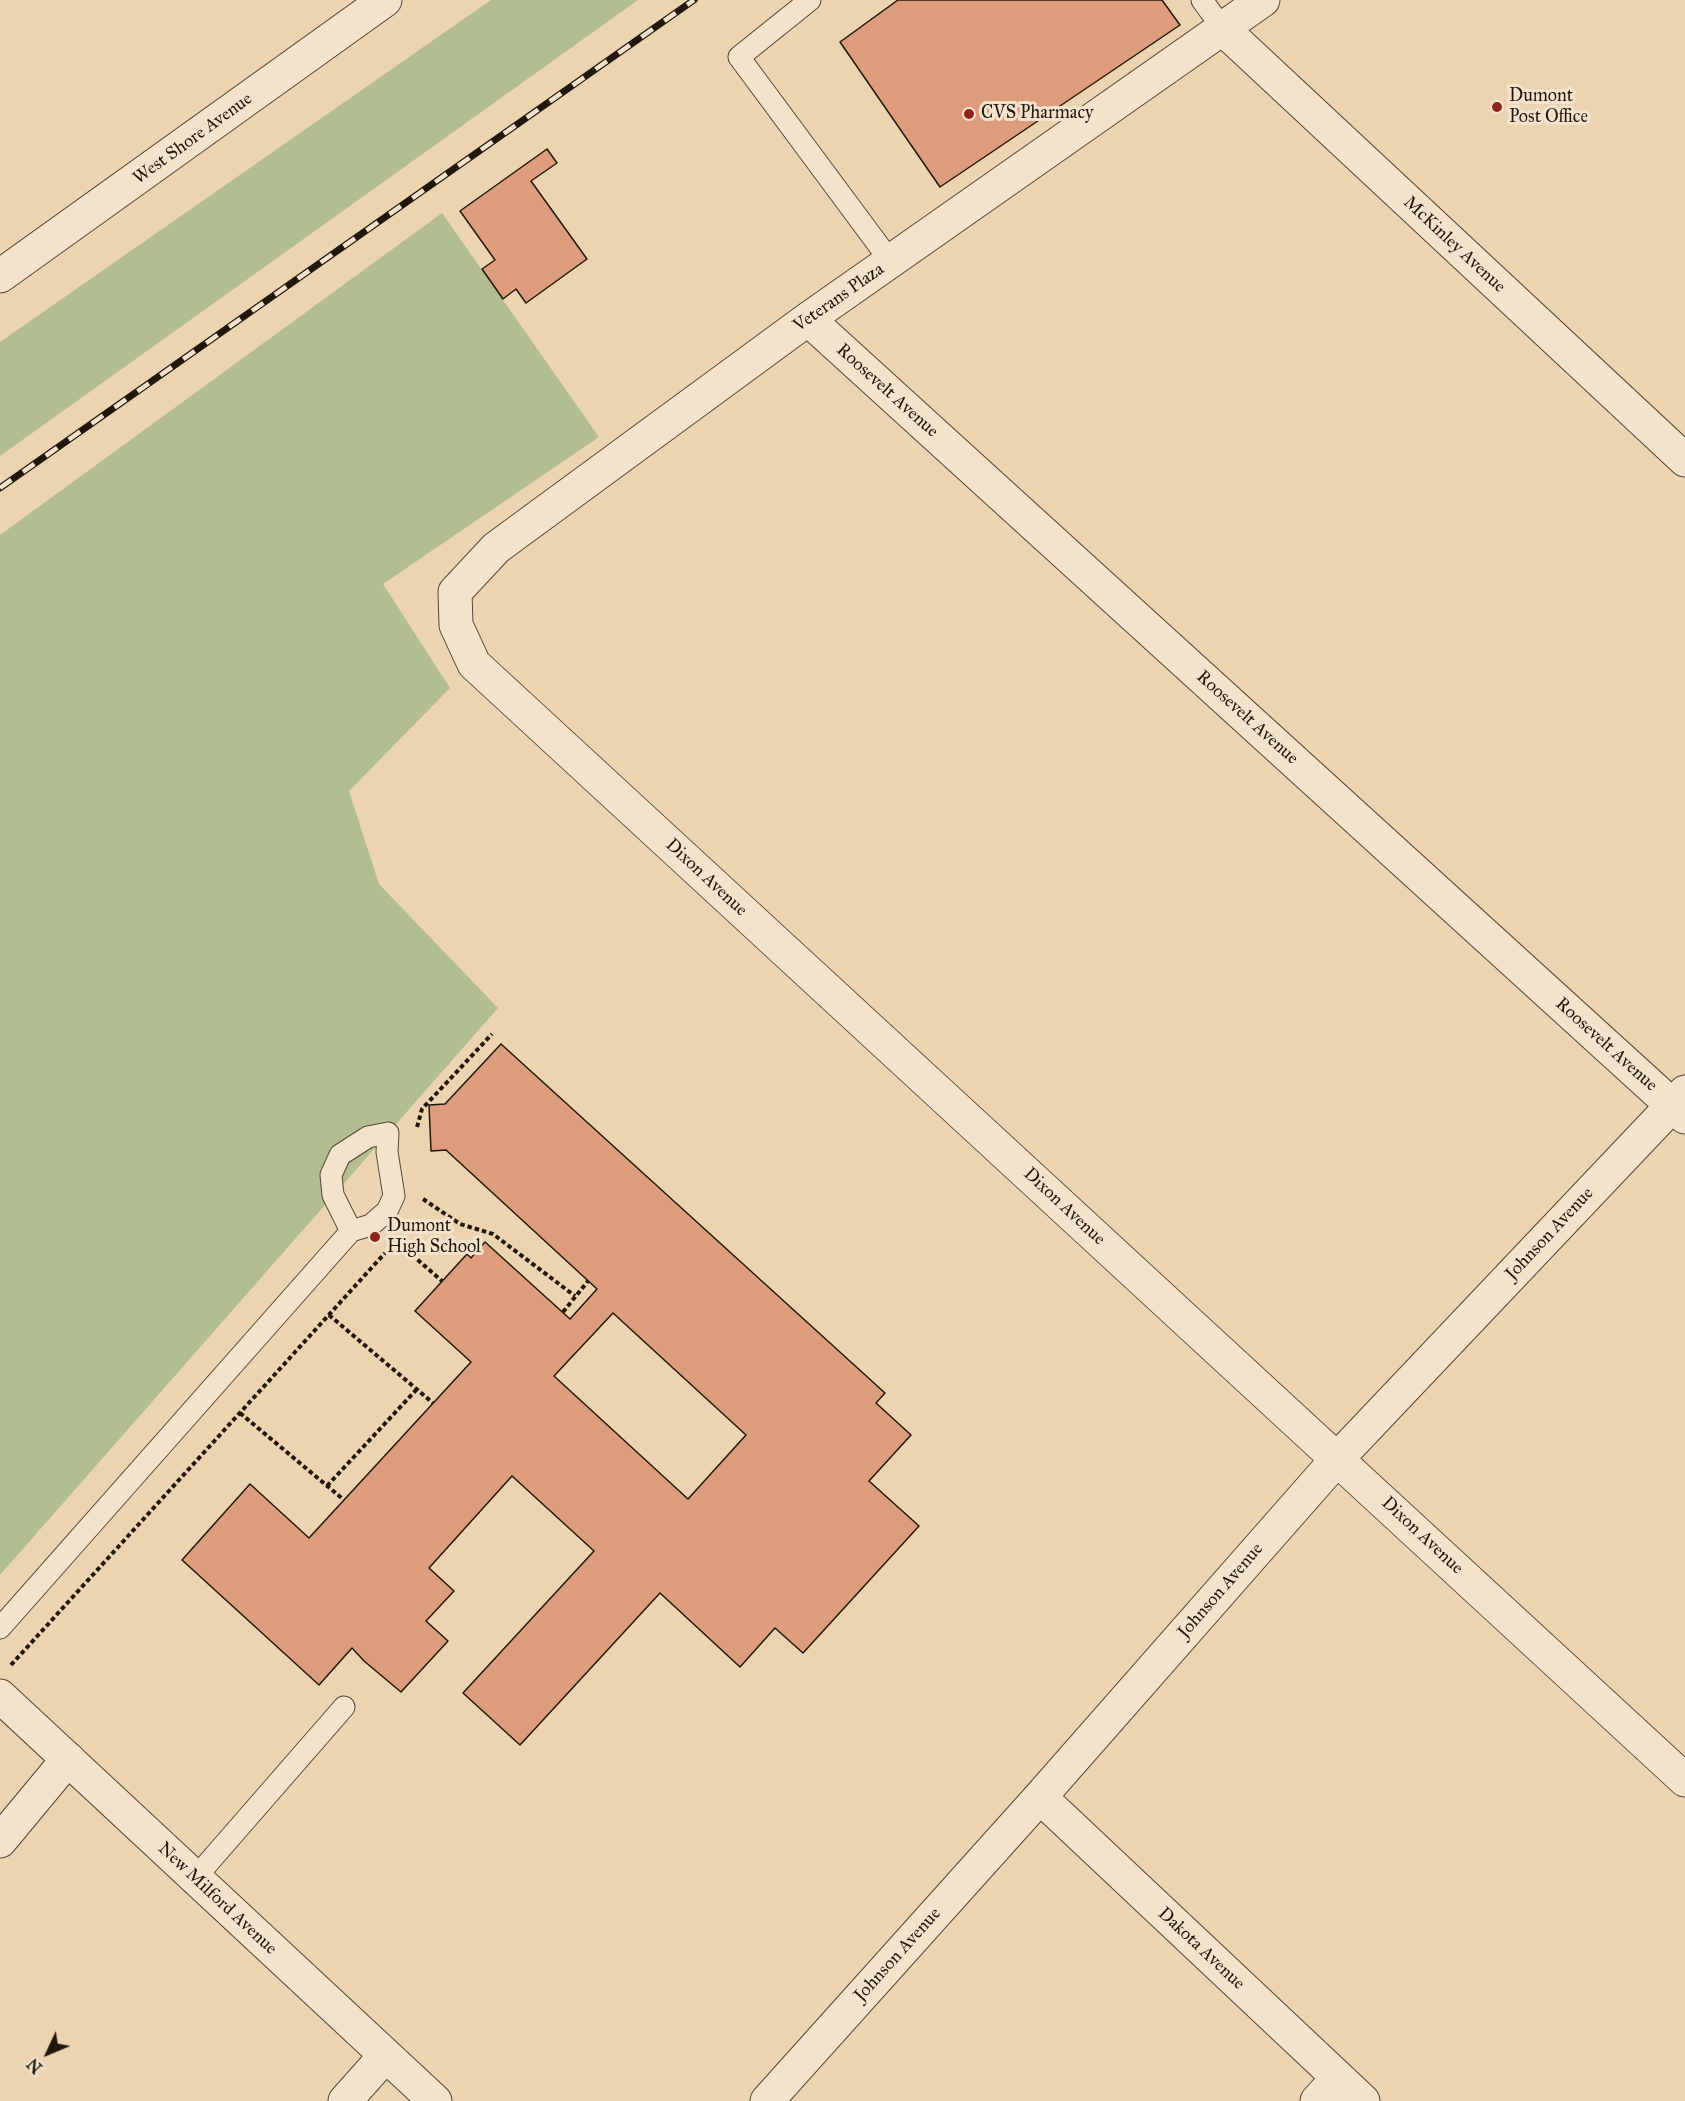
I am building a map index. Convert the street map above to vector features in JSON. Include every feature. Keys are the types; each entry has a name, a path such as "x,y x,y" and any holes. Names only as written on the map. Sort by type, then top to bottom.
{"street":[{"name":"West Shore Avenue","path":"0,276 385,0"},
{"name":"Veterans Plaza","path":"456,625 455,592 496,548 808,320 1263,0"},
{"name":"McKinley Avenue","path":"1223,29 1685,460"},
{"name":"Roosevelt Avenue","path":"808,320 1681,1105"},
{"name":"Dixon Avenue","path":"456,625 474,664 1685,1780"},
{"name":"Johnson Avenue","path":"767,2101 1040,1797 1338,1458 1681,1105"},
{"name":"New Milford Avenue","path":"5,1681 68,1759 435,2101"},
{"path":"0,1841 68,1759"},
{"name":"Dakota Avenue","path":"1040,1797 1328,2090 1363,2101"},
{"path":"345,2101 386,2056"}],"lane":[{"path":"810,0 739,57 891,262"},
{"path":"1202,0 1223,29"},
{"path":"0,1628 351,1231"},
{"path":"195,1878 345,1707"}],"path":[{"path":"417,1128 422,1109 492,1034"},
{"path":"418,1207 426,1191"},
{"path":"422,1199 460,1224 493,1234 575,1296"},
{"path":"5,1681 402,1231"},
{"path":"395,1240 442,1281"},
{"path":"563,1312 588,1281"},
{"path":"329,1315 433,1403"},
{"path":"327,1486 417,1389"},
{"path":"240,1413 344,1500"}],"green space":[{"path":"491,0 638,0 0,456 0,342"},
{"path":"442,213 599,437 383,584 450,688 349,791 379,884 498,1008 0,1575 0,535"}],"building":[{"name":"CVS Pharmacy","path":"898,0 1162,0 1180,25 940,187 840,42"},
{"path":"547,149 557,163 531,181 587,259 526,303 516,289 503,299 482,269 495,260 460,211"},
{"path":"501,1044 885,1393 876,1403 911,1435 869,1481 919,1526 803,1653 775,1628 740,1667 660,1593 520,1745 463,1693 594,1551 512,1476 429,1568 454,1591 426,1621 448,1641 401,1692 352,1648 319,1685 182,1560 250,1484 309,1538 471,1362 415,1311 467,1254 471,1258 485,1242 570,1319 597,1289 446,1150 431,1151 429,1105 445,1104","holes":["613,1313 746,1435 688,1499 554,1376"]}],"railway":[{"path":"0,488 694,0"}],"place":[{"name":"Dumont Post Office","path":"1497,107"},
{"name":"CVS Pharmacy","path":"969,114"},
{"name":"Dumont High School","path":"375,1237"}]}
